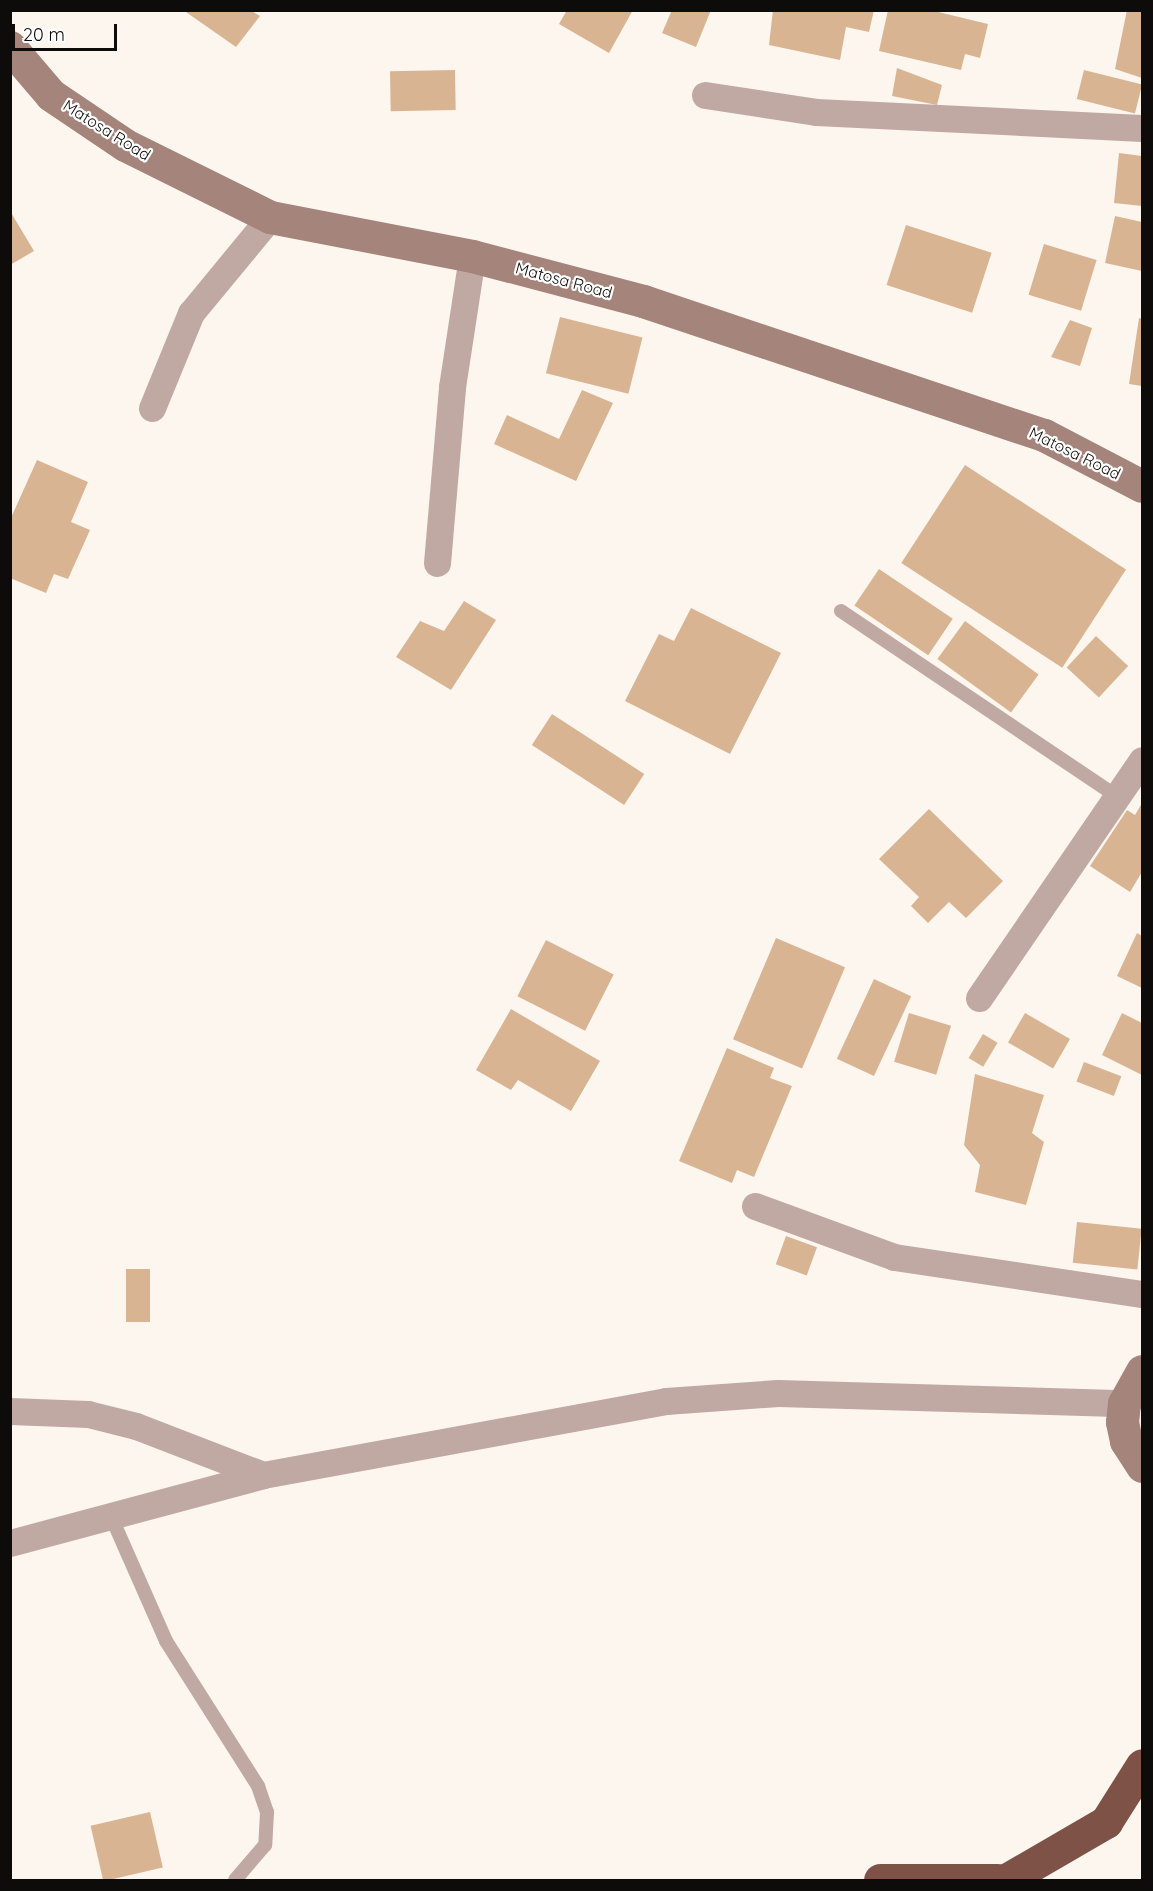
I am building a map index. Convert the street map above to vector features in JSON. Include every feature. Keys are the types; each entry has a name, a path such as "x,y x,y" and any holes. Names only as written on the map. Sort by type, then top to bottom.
{"highway":[{"path":"1006,1881 1106,1822 1143,1765"},
{"path":"880,1881 997,1881"}],"street":[{"name":"Matosa Road","path":"10,46 51,95 125,145 270,217 472,256 643,301 1044,435 1143,486"},
{"path":"705,95 826,113 1143,129"},
{"path":"152,408 190,313 270,217"},
{"path":"437,563 452,387 472,256"},
{"path":"979,999 1143,760"},
{"path":"755,1206 894,1257 1143,1294"},
{"path":"1143,1371 1124,1402 1126,1441 1143,1466"},
{"path":"10,1543 110,1514 263,1475 666,1401 778,1393 1124,1402"},
{"path":"10,1411 88,1414 136,1426 263,1475"}],"lane":[{"path":"841,611 1118,797"},
{"path":"110,1514 166,1641 258,1786 267,1812 265,1845 235,1881"}],"building":[{"path":"183,10 250,10 260,16 236,47"},
{"path":"567,10 633,10 609,53 559,24"},
{"path":"672,10 711,10 696,47 662,33"},
{"path":"773,10 874,10 869,32 846,27 840,60 769,45"},
{"path":"888,10 930,10 988,24 980,58 965,54 961,70 879,51"},
{"path":"1127,10 1142,10 1142,78 1115,69"},
{"path":"897,68 942,85 937,105 892,96"},
{"path":"455,70 456,110 391,111 390,71"},
{"path":"1084,70 1142,84 1135,114 1077,99"},
{"path":"1119,153 1142,156 1142,206 1114,203"},
{"path":"10,211 34,251 10,265"},
{"path":"1115,216 1142,222 1142,271 1105,263"},
{"path":"906,225 992,253 972,313 887,285"},
{"path":"1044,244 1097,260 1081,311 1029,295"},
{"path":"560,317 642,338 628,394 546,373"},
{"path":"1139,318 1142,319 1142,386 1129,384"},
{"path":"1070,320 1092,328 1080,366 1051,357"},
{"path":"582,390 613,403 576,481 494,444 507,415 559,439"},
{"path":"37,460 88,482 71,522 90,530 68,579 54,574 46,593 10,578 10,520"},
{"path":"965,465 1126,570 1062,668 901,563"},
{"path":"879,569 953,619 928,655 854,605"},
{"path":"464,601 496,620 451,690 396,657 420,621 444,631"},
{"path":"691,608 781,653 730,754 625,701 659,634 674,641"},
{"path":"965,621 1039,674 1011,713 937,659"},
{"path":"1096,636 1128,666 1099,697 1067,667"},
{"path":"552,714 644,774 624,805 532,745"},
{"path":"1142,803 1142,872 1130,892 1090,866 1127,810 1135,815"},
{"path":"929,809 1003,881 966,918 949,902 928,923 911,906 919,897 879,859"},
{"path":"1137,933 1142,936 1142,988 1117,976"},
{"path":"776,938 845,967 802,1069 733,1039"},
{"path":"546,940 614,975 585,1031 517,996"},
{"path":"874,979 911,996 874,1076 837,1059"},
{"path":"511,1009 600,1061 571,1111 518,1080 511,1090 476,1070"},
{"path":"909,1013 951,1026 936,1075 894,1062"},
{"path":"1025,1013 1070,1039 1053,1068 1008,1042"},
{"path":"1122,1013 1142,1023 1142,1075 1102,1055"},
{"path":"983,1034 998,1043 983,1067 969,1058"},
{"path":"727,1048 774,1068 770,1078 792,1086 754,1177 737,1170 732,1183 679,1161"},
{"path":"1084,1062 1121,1076 1114,1096 1076,1082"},
{"path":"975,1074 1044,1095 1032,1133 1044,1142 1026,1205 975,1192 980,1165 964,1145"},
{"path":"1077,1222 1142,1229 1137,1270 1073,1263"},
{"path":"786,1236 817,1247 807,1275 776,1264"},
{"path":"126,1269 150,1269 150,1322 126,1322"},
{"path":"150,1812 163,1868 103,1880 91,1826"}]}
